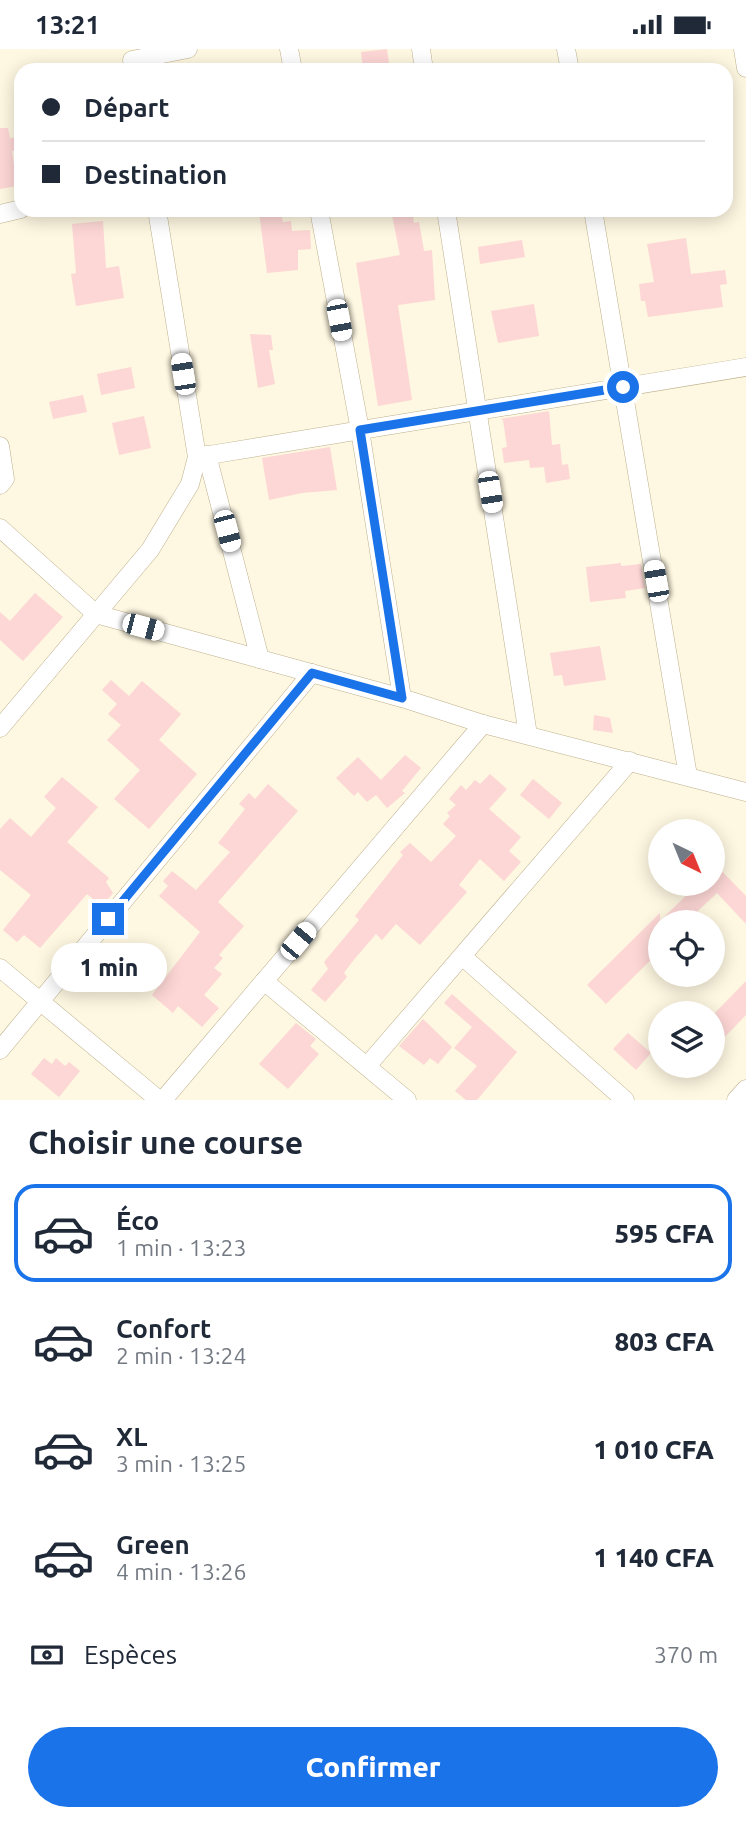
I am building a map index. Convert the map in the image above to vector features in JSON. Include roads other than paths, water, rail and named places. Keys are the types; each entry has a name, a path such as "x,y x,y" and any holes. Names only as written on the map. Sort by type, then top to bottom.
{"street":[{"path":"132,59 188,49"},
{"path":"743,49 746,68"},
{"path":"157,217 202,456 260,659"},
{"path":"320,217 360,430 402,698"},
{"path":"447,217 528,735"},
{"path":"594,217 688,776"},
{"path":"202,456 746,367"},
{"path":"0,446 5,479 0,485"},
{"path":"0,728 149,549 190,484 202,456"},
{"path":"0,529 96,614 402,698 483,724 746,792"},
{"path":"0,1049 312,673"},
{"path":"0,968 161,1100 483,724"},
{"path":"367,1066 630,761"},
{"path":"462,956 625,1100"},
{"path":"264,981 407,1100"},
{"path":"736,1100 746,1089"}]}
